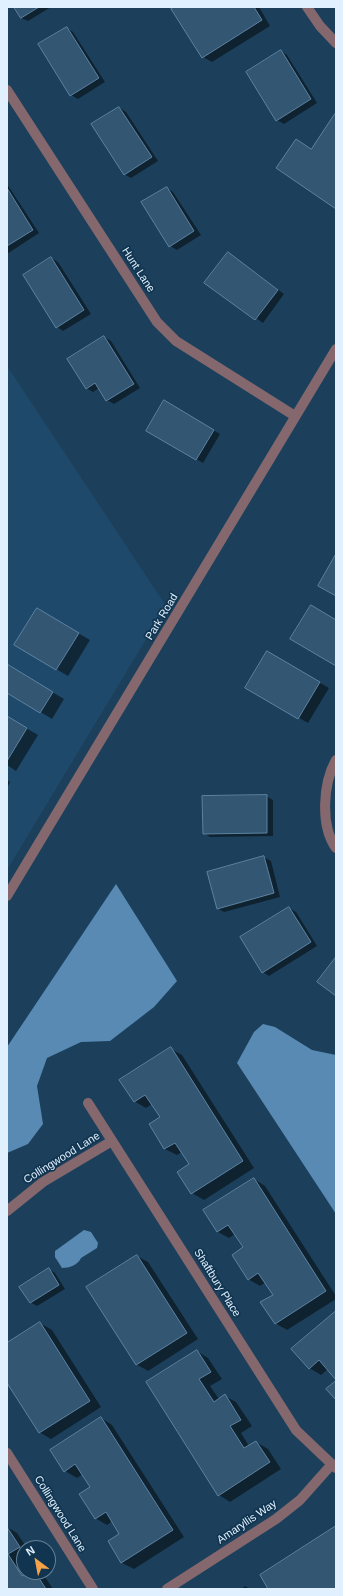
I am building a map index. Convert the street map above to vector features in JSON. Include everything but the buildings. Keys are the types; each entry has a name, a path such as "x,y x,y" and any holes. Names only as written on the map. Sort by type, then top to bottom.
{"street":[{"path":"307,7 320,26 336,43"},
{"name":"Hunt Lane","path":"7,90 157,322 176,341 295,416"},
{"name":"Park Road","path":"7,896 336,348"},
{"path":"336,760 330,771 325,804 330,840 336,848"},
{"name":"Shaftbury Place","path":"88,1102 296,1430 334,1466"},
{"name":"Collingwood Lane","path":"7,1211 43,1182 112,1141"},
{"name":"Collingwood Lane","path":"7,1453 93,1589"},
{"name":"Amaryllis Way","path":"166,1589 276,1519 300,1500 334,1466"}],"shaded area":[{"path":"7,366 166,606 7,870"},
{"path":"116,884 177,981 154,1007 110,1041 81,1042 47,1058 37,1086 43,1124 28,1144 7,1153 7,1047"},
{"path":"263,1024 275,1027 312,1050 336,1055 336,1214 237,1063 254,1032"},
{"path":"84,1230 91,1232 98,1243 97,1248 81,1258 76,1264 70,1267 62,1268 55,1257 55,1251"}]}
